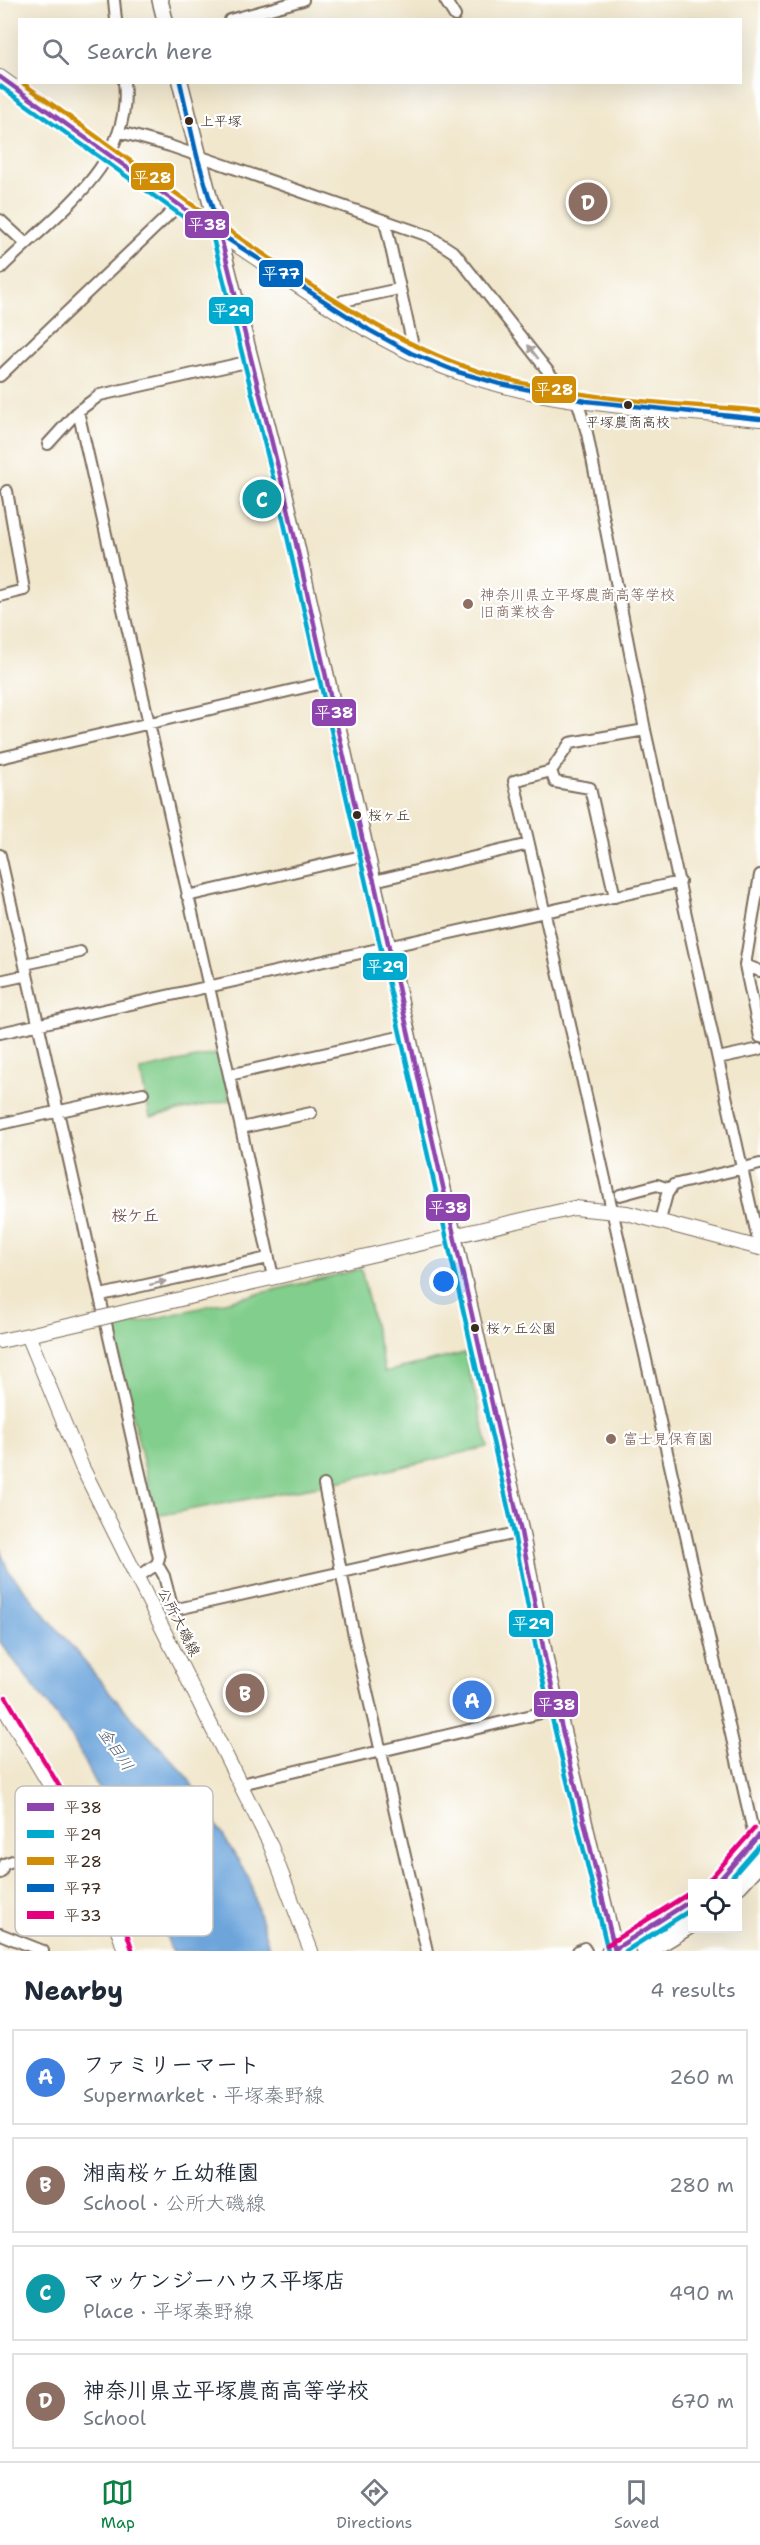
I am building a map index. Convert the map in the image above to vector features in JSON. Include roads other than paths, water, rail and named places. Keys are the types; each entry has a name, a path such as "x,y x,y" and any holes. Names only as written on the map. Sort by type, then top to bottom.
{"highway":[{"path":"720,1879 758,1837"},
{"path":"742,1881 760,1862"},
{"path":"614,1950 688,1903"},
{"path":"646,1951 688,1926"}],"main road":[{"path":"160,0 164,18"},
{"path":"180,84 286,499 614,1950"}],"street":[{"path":"114,0 116,18"},
{"path":"237,18 303,0"},
{"path":"445,0 455,16"},
{"path":"0,77 220,234 333,309 415,355 453,370 514,389 572,400 760,419"},
{"path":"0,268 73,202 108,155 120,132 124,84"},
{"path":"5,1339 574,1208 612,1210 660,1220 760,1248 645,730 587,433 572,400 455,253 429,236 197,156 120,132"},
{"path":"0,376 179,205"},
{"path":"0,220 25,243"},
{"path":"385,221 415,355"},
{"path":"333,309 343,301 399,289"},
{"path":"48,444 78,411 100,395 251,361"},
{"path":"78,411 187,897 242,1128 273,1277"},
{"path":"0,596 24,590 7,491"},
{"path":"0,758 327,682"},
{"path":"645,730 570,743 551,771 514,781 758,1837"},
{"path":"551,771 555,782 590,788 615,897"},
{"path":"374,881 529,844"},
{"path":"0,855 159,1558 157,1564 138,1576"},
{"path":"187,897 366,855"},
{"path":"760,875 745,965 760,1037"},
{"path":"0,1033 680,882"},
{"path":"0,981 80,952"},
{"path":"745,965 760,971"},
{"path":"229,1075 408,1035"},
{"path":"718,1058 760,1049"},
{"path":"0,1124 143,1093"},
{"path":"242,1128 311,1113"},
{"path":"660,1220 669,1189 673,1185 760,1164"},
{"path":"620,1195 657,1185 669,1189"},
{"path":"101,1295 268,1258"},
{"name":"公所大磯線","path":"28,1335 82,1467 270,1844 311,1951"},
{"path":"324,1485 353,1631 427,1951"},
{"path":"157,1564 165,1576 173,1610 521,1532"},
{"path":"0,1701 50,1786"},
{"path":"241,1784 558,1709"},
{"path":"0,1874 4,1864 15,1860"},
{"path":"0,1934 43,1951"},
{"path":"120,1936 125,1951 120,1951"},
{"path":"578,1951 584,1948 586,1951"}],"water":[{"name":"金目川","path":"0,1549 8,1570 123,1708 186,1775 193,1786 97,1786 72,1737 0,1642"},
{"path":"213,1819 249,1878 270,1951 171,1951 166,1936 213,1936"}],"place":[{"name":"上平塚","path":"189,121"},
{"name":"神奈川県立平塚農商高等学校","path":"588,202"},
{"name":"平塚農商高校","path":"628,405"},
{"name":"マッケンジーハウス平塚店","path":"262,499"},
{"name":"神奈川県立平塚農商高等学校 旧商業校舎","path":"468,604"},
{"name":"桜ヶ丘","path":"357,815"},
{"name":"桜ヶ丘公園","path":"475,1328"},
{"name":"富士見保育園","path":"611,1439"},
{"name":"湘南桜ヶ丘幼稚園","path":"245,1693"},
{"name":"ファミリーマート","path":"472,1700"}],"district":[{"name":"桜ケ丘","path":"135,1215"}]}
